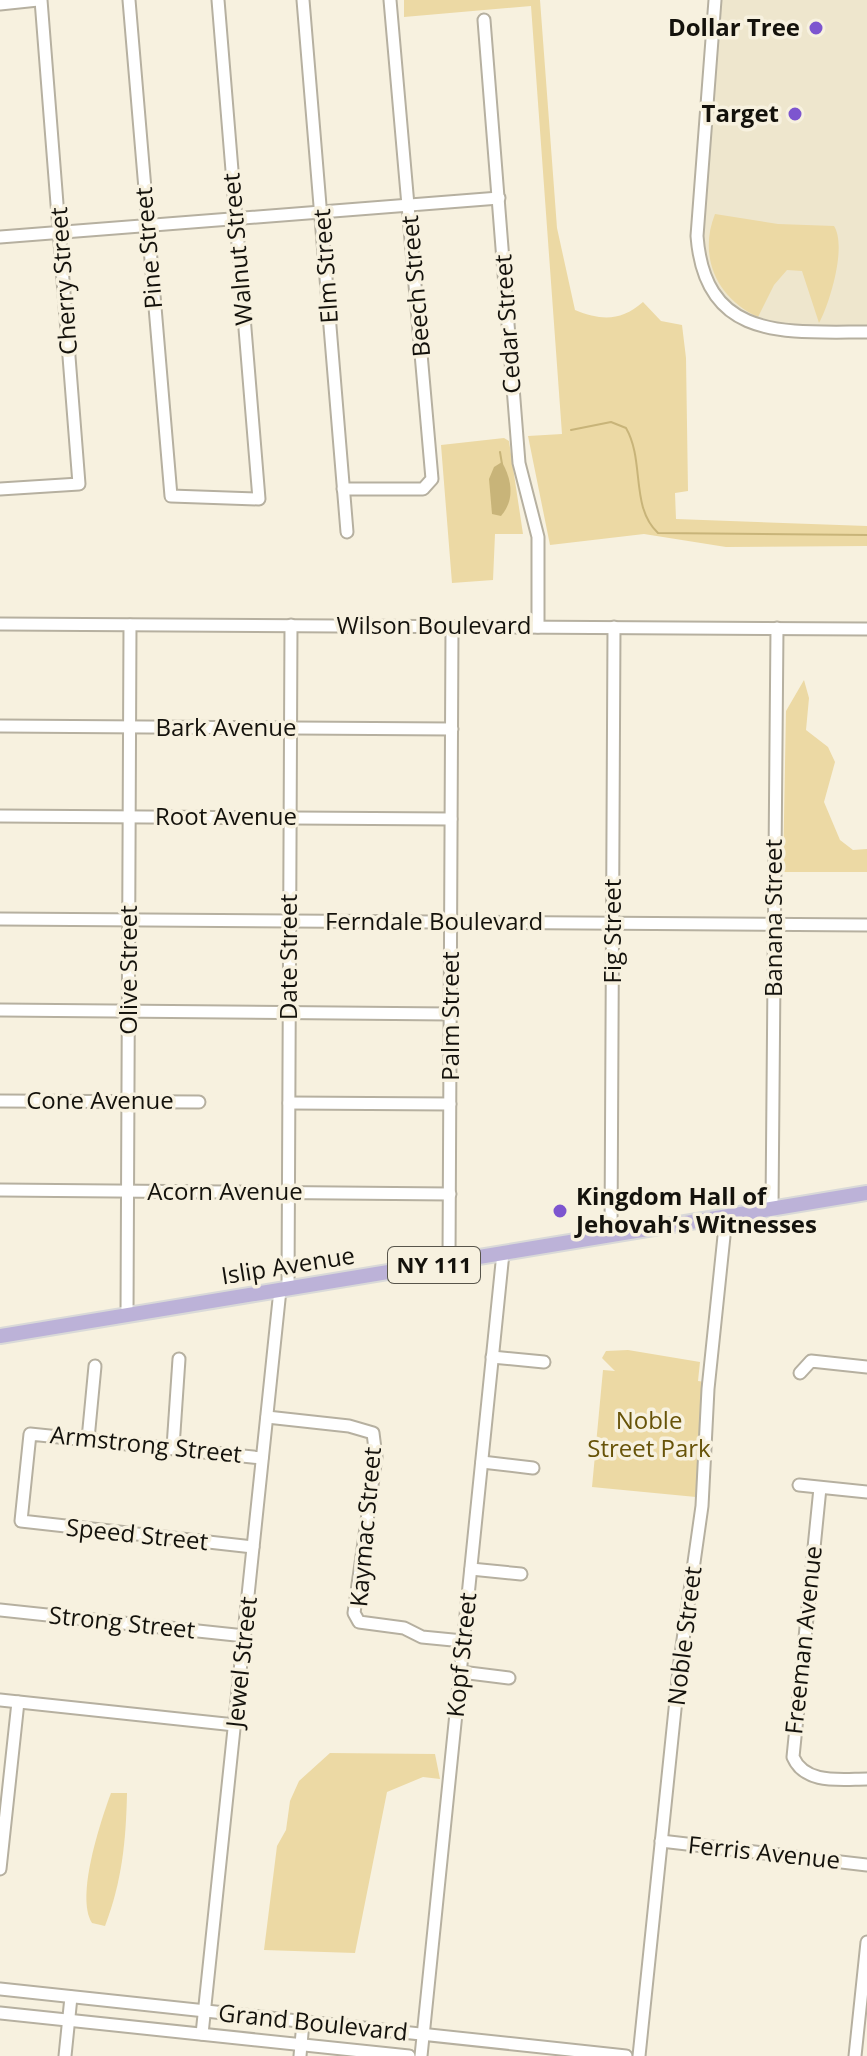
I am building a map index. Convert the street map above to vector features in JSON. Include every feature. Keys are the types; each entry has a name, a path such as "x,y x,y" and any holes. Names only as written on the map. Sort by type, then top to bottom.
{"main road":[{"name":"Islip Avenue","path":"0,1336 867,1193"}],"street":[{"path":"0,4 40,0"},
{"name":"Cherry Street","path":"0,489 79,484 40,0"},
{"name":"Pine Street","path":"129,0 171,496"},
{"name":"Walnut Street","path":"171,496 259,499 218,0"},
{"name":"Elm Street","path":"303,0 347,532"},
{"name":"Beech Street","path":"343,489 423,489 432,479 390,0"},
{"path":"715,0 697,236 699,263 708,285 732,314 776,330 867,332"},
{"name":"Cedar Street","path":"484,20 519,463 538,537 538,627"},
{"path":"0,237 499,198"},
{"name":"Wilson Boulevard","path":"0,624 867,629"},
{"name":"Olive Street","path":"127,1315 130,625"},
{"name":"Date Street","path":"284,1289 289,1103 291,625"},
{"name":"Palm Street","path":"449,1262 452,627"},
{"name":"Fig Street","path":"611,1234 614,627"},
{"name":"Banana Street","path":"772,1208 777,628"},
{"name":"Bark Avenue","path":"0,726 452,729"},
{"name":"Root Avenue","path":"0,816 451,819"},
{"name":"Ferndale Boulevard","path":"0,919 867,925"},
{"path":"0,1010 450,1014"},
{"name":"Cone Avenue","path":"0,1101 199,1102"},
{"path":"289,1103 450,1104"},
{"name":"Acorn Avenue","path":"0,1190 450,1194"},
{"name":"Noble Street","path":"639,2056 661,1841 702,1506 708,1389 726,1217"},
{"name":"Kopf Street","path":"421,2056 503,1253"},
{"name":"Jewel Street","path":"202,2034 262,1458 284,1289"},
{"path":"492,1357 544,1362"},
{"path":"173,1447 179,1359"},
{"path":"800,1373 811,1361 867,1367"},
{"path":"88,1439 95,1366"},
{"name":"Kaymac Street","path":"267,1417 349,1426 373,1433 376,1457 354,1613 359,1622 404,1628 422,1637 463,1641"},
{"name":"Armstrong Street","path":"21,1521 30,1434 262,1458"},
{"path":"482,1462 533,1468"},
{"path":"799,1485 867,1492"},
{"name":"Freeman Avenue","path":"820,1488 793,1757 798,1768 810,1775 867,1779"},
{"name":"Speed Street","path":"21,1521 253,1547"},
{"path":"471,1569 521,1574"},
{"name":"Strong Street","path":"0,1610 245,1636"},
{"path":"461,1672 509,1678"},
{"path":"0,1700 235,1725"},
{"path":"0,1869 18,1702"},
{"name":"Ferris Avenue","path":"661,1841 867,1865"},
{"path":"855,2056 867,1942"},
{"name":"Grand Boulevard","path":"0,1989 423,2034 534,2051 626,2056"},
{"path":"65,2056 71,1997"},
{"name":"Grand Boulevard","path":"0,2013 202,2034 300,2050 409,2056"},
{"path":"300,2050 303,2022"}],"shaded area":[{"path":"715,0 867,0 867,332 766,329 718,300 697,236"},
{"path":"502,462 508,476 510,497 501,516 492,514 489,479 494,467"}],"green space":[{"path":"404,0 540,0 557,228 575,310 611,317 627,313 643,302 661,321 682,325 686,358 688,491 675,493 676,519 867,526 867,546 726,547 644,534 550,545 528,436 562,434 531,6 404,17"},
{"path":"715,214 778,224 834,226 838,235 838,260 832,289 819,323 802,271 787,270 774,285 758,317 732,299 722,287 710,260 710,230"},
{"path":"504,438 509,441 523,534 495,534 493,580 452,583 441,445"},
{"path":"804,680 809,698 806,730 828,747 835,762 824,802 840,840 853,850 867,849 867,872 783,872 786,711"},
{"name":"Noble Street Park","path":"628,1350 700,1362 698,1381 705,1382 696,1497 592,1487 603,1370 615,1371 602,1358 606,1351"},
{"path":"330,1753 435,1754 440,1779 423,1777 387,1792 355,1953 264,1950 277,1846 286,1830 290,1801 299,1781"},
{"path":"111,1793 127,1793 119,1877 105,1926 92,1923 86,1896 91,1858"}],"waterway":[{"path":"571,430 611,422 626,428 632,441 644,510 658,533 867,535"},
{"path":"500,452 502,464"}],"place":[{"name":"Dollar Tree","path":"816,28"},
{"name":"Target","path":"795,114"},
{"name":"Kingdom Hall of Jehovah’s Witnesses","path":"560,1211"}]}
